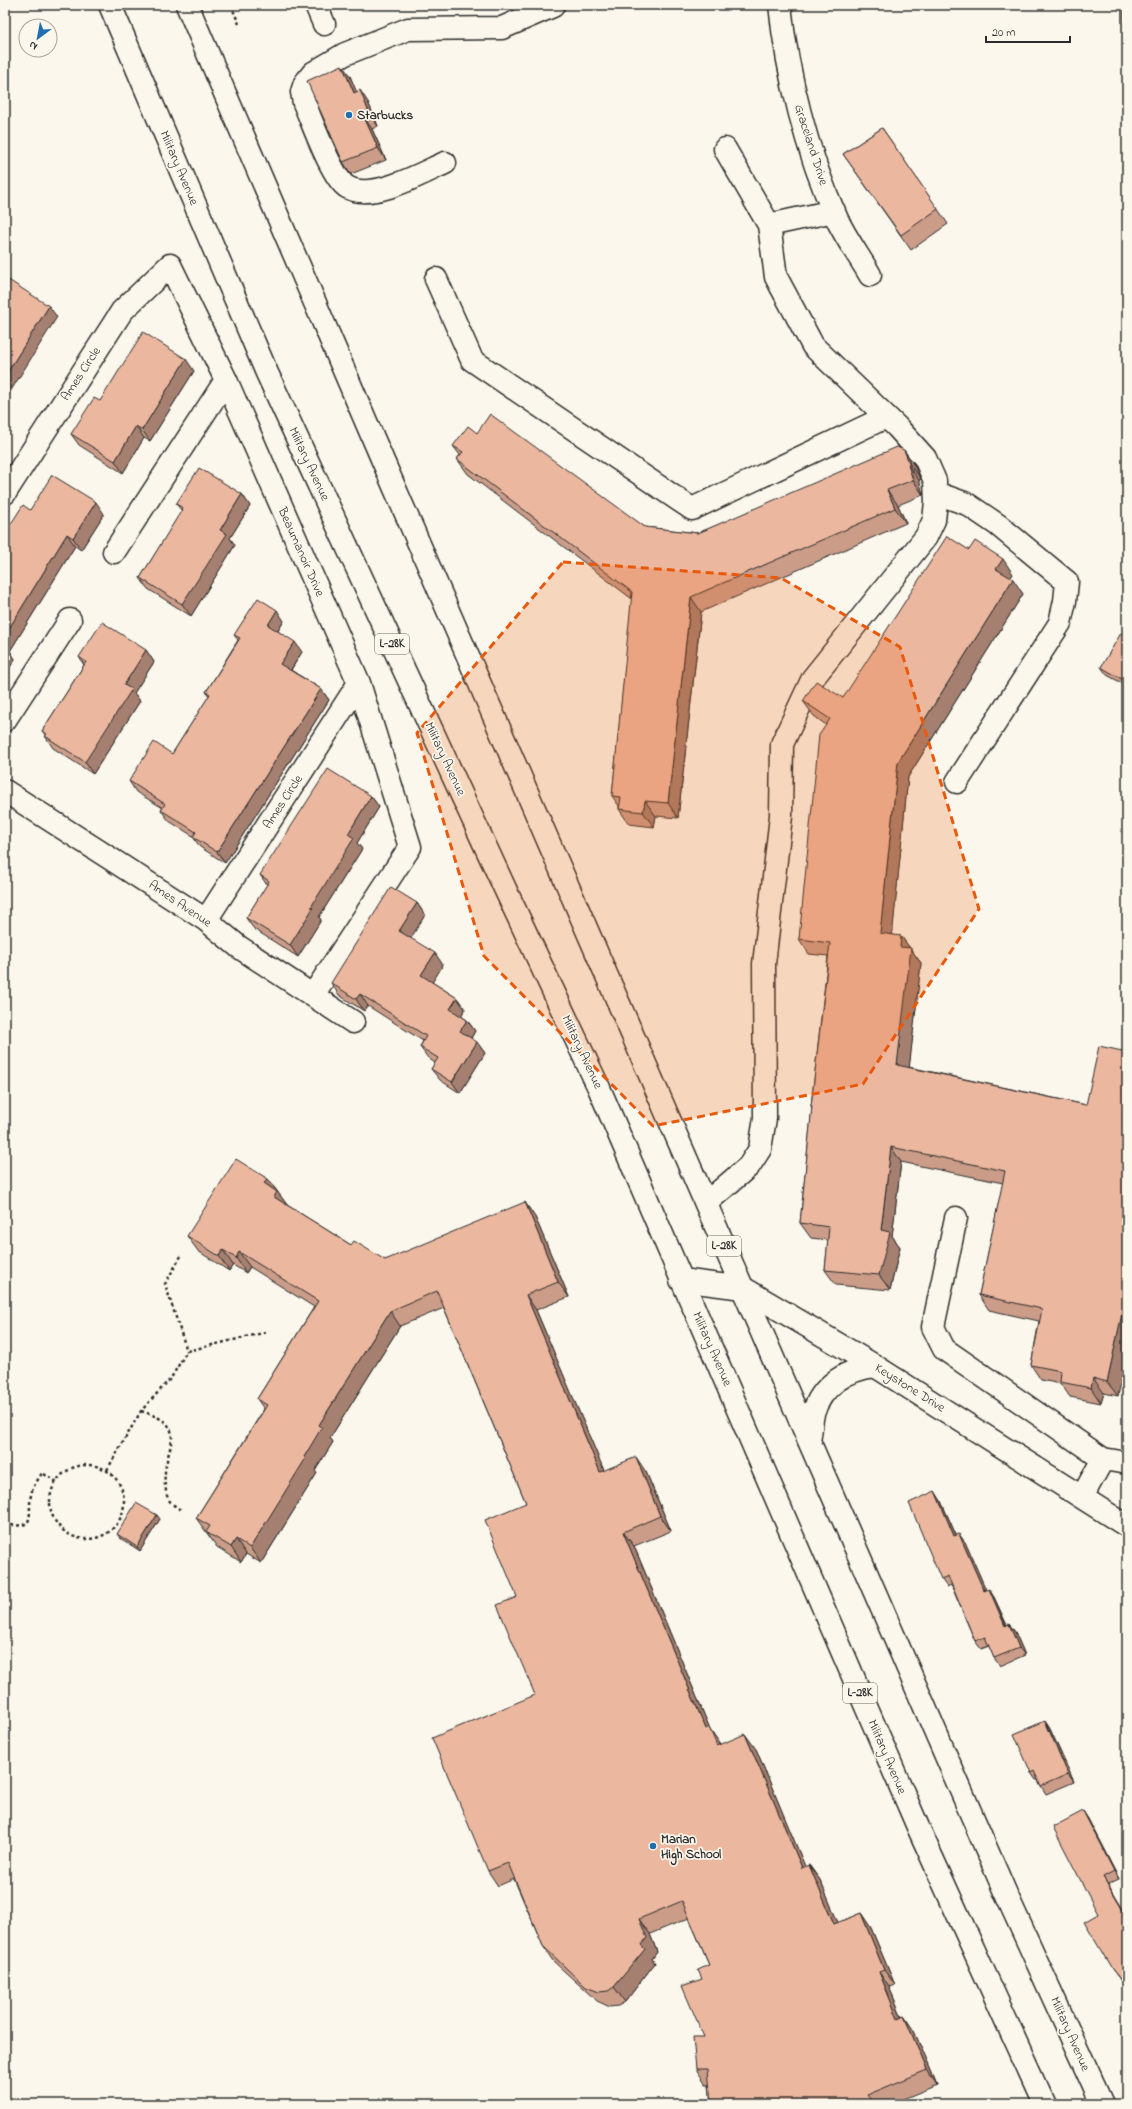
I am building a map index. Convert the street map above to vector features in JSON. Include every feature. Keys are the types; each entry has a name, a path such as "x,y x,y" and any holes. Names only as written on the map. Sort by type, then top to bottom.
{"main road":[{"name":"Military Avenue","path":"110,5 267,373 507,893 599,1088 918,1828 1044,2104"},
{"name":"Military Avenue","path":"187,5 1006,1894 1102,2104"},
{"name":"Graceland Drive","path":"780,5 784,42 797,103 820,178 834,211 870,275"},
{"path":"445,163 394,185 380,189 357,190 346,187 335,174 304,103 302,92 304,83 313,73 345,54 408,29 502,28 553,6"},
{"path":"706,1203 749,1166 760,1149 765,1118 764,964 781,816 782,744 813,678 926,537 934,520 936,493 935,481 925,458 886,417 812,346 776,278 769,225 725,149"},
{"path":"769,225 834,211"},
{"name":"Beaumanoir Drive","path":"170,265 226,380 359,683 410,847 313,995"},
{"name":"Ames Circle","path":"5,493 122,311 170,265"},
{"path":"436,279 472,360 692,509 886,417"},
{"path":"114,552 226,380"},
{"path":"936,493 967,504 998,525 1067,582 1066,601 1060,623 957,782"},
{"path":"5,720 70,620"},
{"name":"Ames Circle","path":"206,920 359,683"},
{"name":"Ames Avenue","path":"5,790 206,920 239,947 353,1022"},
{"path":"956,1218 933,1327 944,1349 1103,1460 1127,1463"},
{"name":"Keystone Drive","path":"681,1280 743,1288 875,1366 1127,1526"},
{"path":"809,1441 814,1413 822,1395 834,1382 848,1373 860,1368 875,1366"},
{"path":"1082,1497 1103,1460"}],"path":[{"path":"232,5 239,24"},
{"path":"181,1256 165,1284 187,1351"},
{"path":"107,1470 141,1411 171,1378 187,1351 267,1332"},
{"path":"141,1411 157,1416 169,1425 172,1433 172,1442 165,1465 166,1491 169,1500 181,1510"},
{"path":"91,1465 107,1470 116,1479 123,1491 124,1505 120,1519 111,1531 98,1537 84,1539 70,1534 59,1525 52,1513 50,1498 57,1482 64,1473 77,1466 91,1465"},
{"path":"5,1524 22,1525 26,1523 31,1516 30,1497 32,1490 42,1473 57,1482"}],"highlighted area":[{"path":"563,562 781,578 900,647 979,909 863,1084 653,1126 484,956 417,733"}],"building":[{"path":"1123,5 1127,5 1127,30 1124,30"},
{"name":"Starbucks","path":"342,65 354,93 360,90 370,115 364,117 378,148 343,162 307,81"},
{"path":"882,128 938,209 901,235 843,154"},
{"path":"7,279 49,306 5,376 5,282"},
{"path":"143,332 186,359 142,430 136,426 115,461 71,434 94,398 100,401"},
{"path":"490,414 645,527 698,533 897,447 904,450 910,465 908,465 913,480 887,490 895,508 691,597 668,803 645,801 643,812 619,809 621,797 612,796 632,592 457,459 463,452 453,446 468,426 477,433"},
{"path":"199,468 242,494 220,530 227,534 182,604 140,578 183,508 176,504"},
{"path":"52,475 96,502 73,538 67,534 5,635 5,533 23,505 30,510"},
{"path":"947,536 969,550 975,541 1003,559 996,569 1013,579 898,762 880,933 901,936 900,947 911,948 897,1065 1086,1105 1099,1046 1127,1052 1127,1291 1107,1382 1093,1378 1091,1388 1060,1382 1061,1371 1031,1365 1042,1309 979,1295 1005,1171 891,1147 881,1230 890,1232 879,1275 825,1270 829,1227 800,1223 811,1106 830,943 799,939 819,735 830,719 803,701 816,681 843,698"},
{"path":"258,598 277,610 268,625 295,642 280,664 321,689 217,852 193,837 196,832 161,810 165,804 129,781 154,742 172,754 210,694 206,692 240,638 234,635"},
{"path":"102,622 146,650 124,685 132,689 85,762 45,736 47,734 42,731 86,662 79,657"},
{"path":"1121,633 1127,637 1127,682 1101,667"},
{"path":"328,769 371,796 348,834 354,838 311,907 313,908 290,945 246,918 269,881 260,875"},
{"path":"391,887 417,903 399,931 435,953 421,975 457,998 450,1009 467,1020 460,1031 477,1042 452,1082 431,1069 438,1058 420,1047 426,1036 360,994 356,999 331,983"},
{"path":"236,1159 268,1179 264,1183 277,1192 274,1197 351,1245 354,1241 385,1260 525,1202 558,1282 526,1295 600,1472 636,1457 660,1516 623,1532 706,1729 709,1727 717,1746 745,1734 802,1868 809,1865 834,1924 861,1913 884,1970 879,1972 898,2019 904,2016 927,2070 867,2095 874,2104 711,2104 708,2069 696,2069 693,2037 704,2037 682,1986 702,1979 698,1970 709,1965 682,1901 639,1919 647,1938 641,1945 645,1949 614,1987 608,1991 599,1992 586,1987 543,1946 508,1863 488,1871 432,1738 535,1695 497,1605 517,1597 485,1520 526,1503 437,1291 390,1311 319,1425 322,1427 304,1457 306,1458 250,1548 236,1539 231,1547 206,1532 210,1526 196,1518 267,1405 257,1399 318,1301 239,1252 236,1258 223,1250 219,1256 187,1236"},
{"path":"935,1491 954,1536 959,1534 984,1591 989,1589 1005,1626 1009,1624 1019,1648 994,1658 985,1637 975,1641 948,1576 941,1579 909,1503"},
{"path":"136,1503 157,1515 137,1547 117,1534"},
{"path":"1045,1721 1068,1774 1041,1786 1034,1771 1031,1773 1014,1734"},
{"path":"1083,1811 1114,1871 1103,1877 1127,1917 1127,1988 1112,1969 1084,1922 1098,1914 1053,1827"}],"place":[{"name":"Starbucks","path":"349,115"},
{"name":"Marian High School","path":"653,1846"}]}
